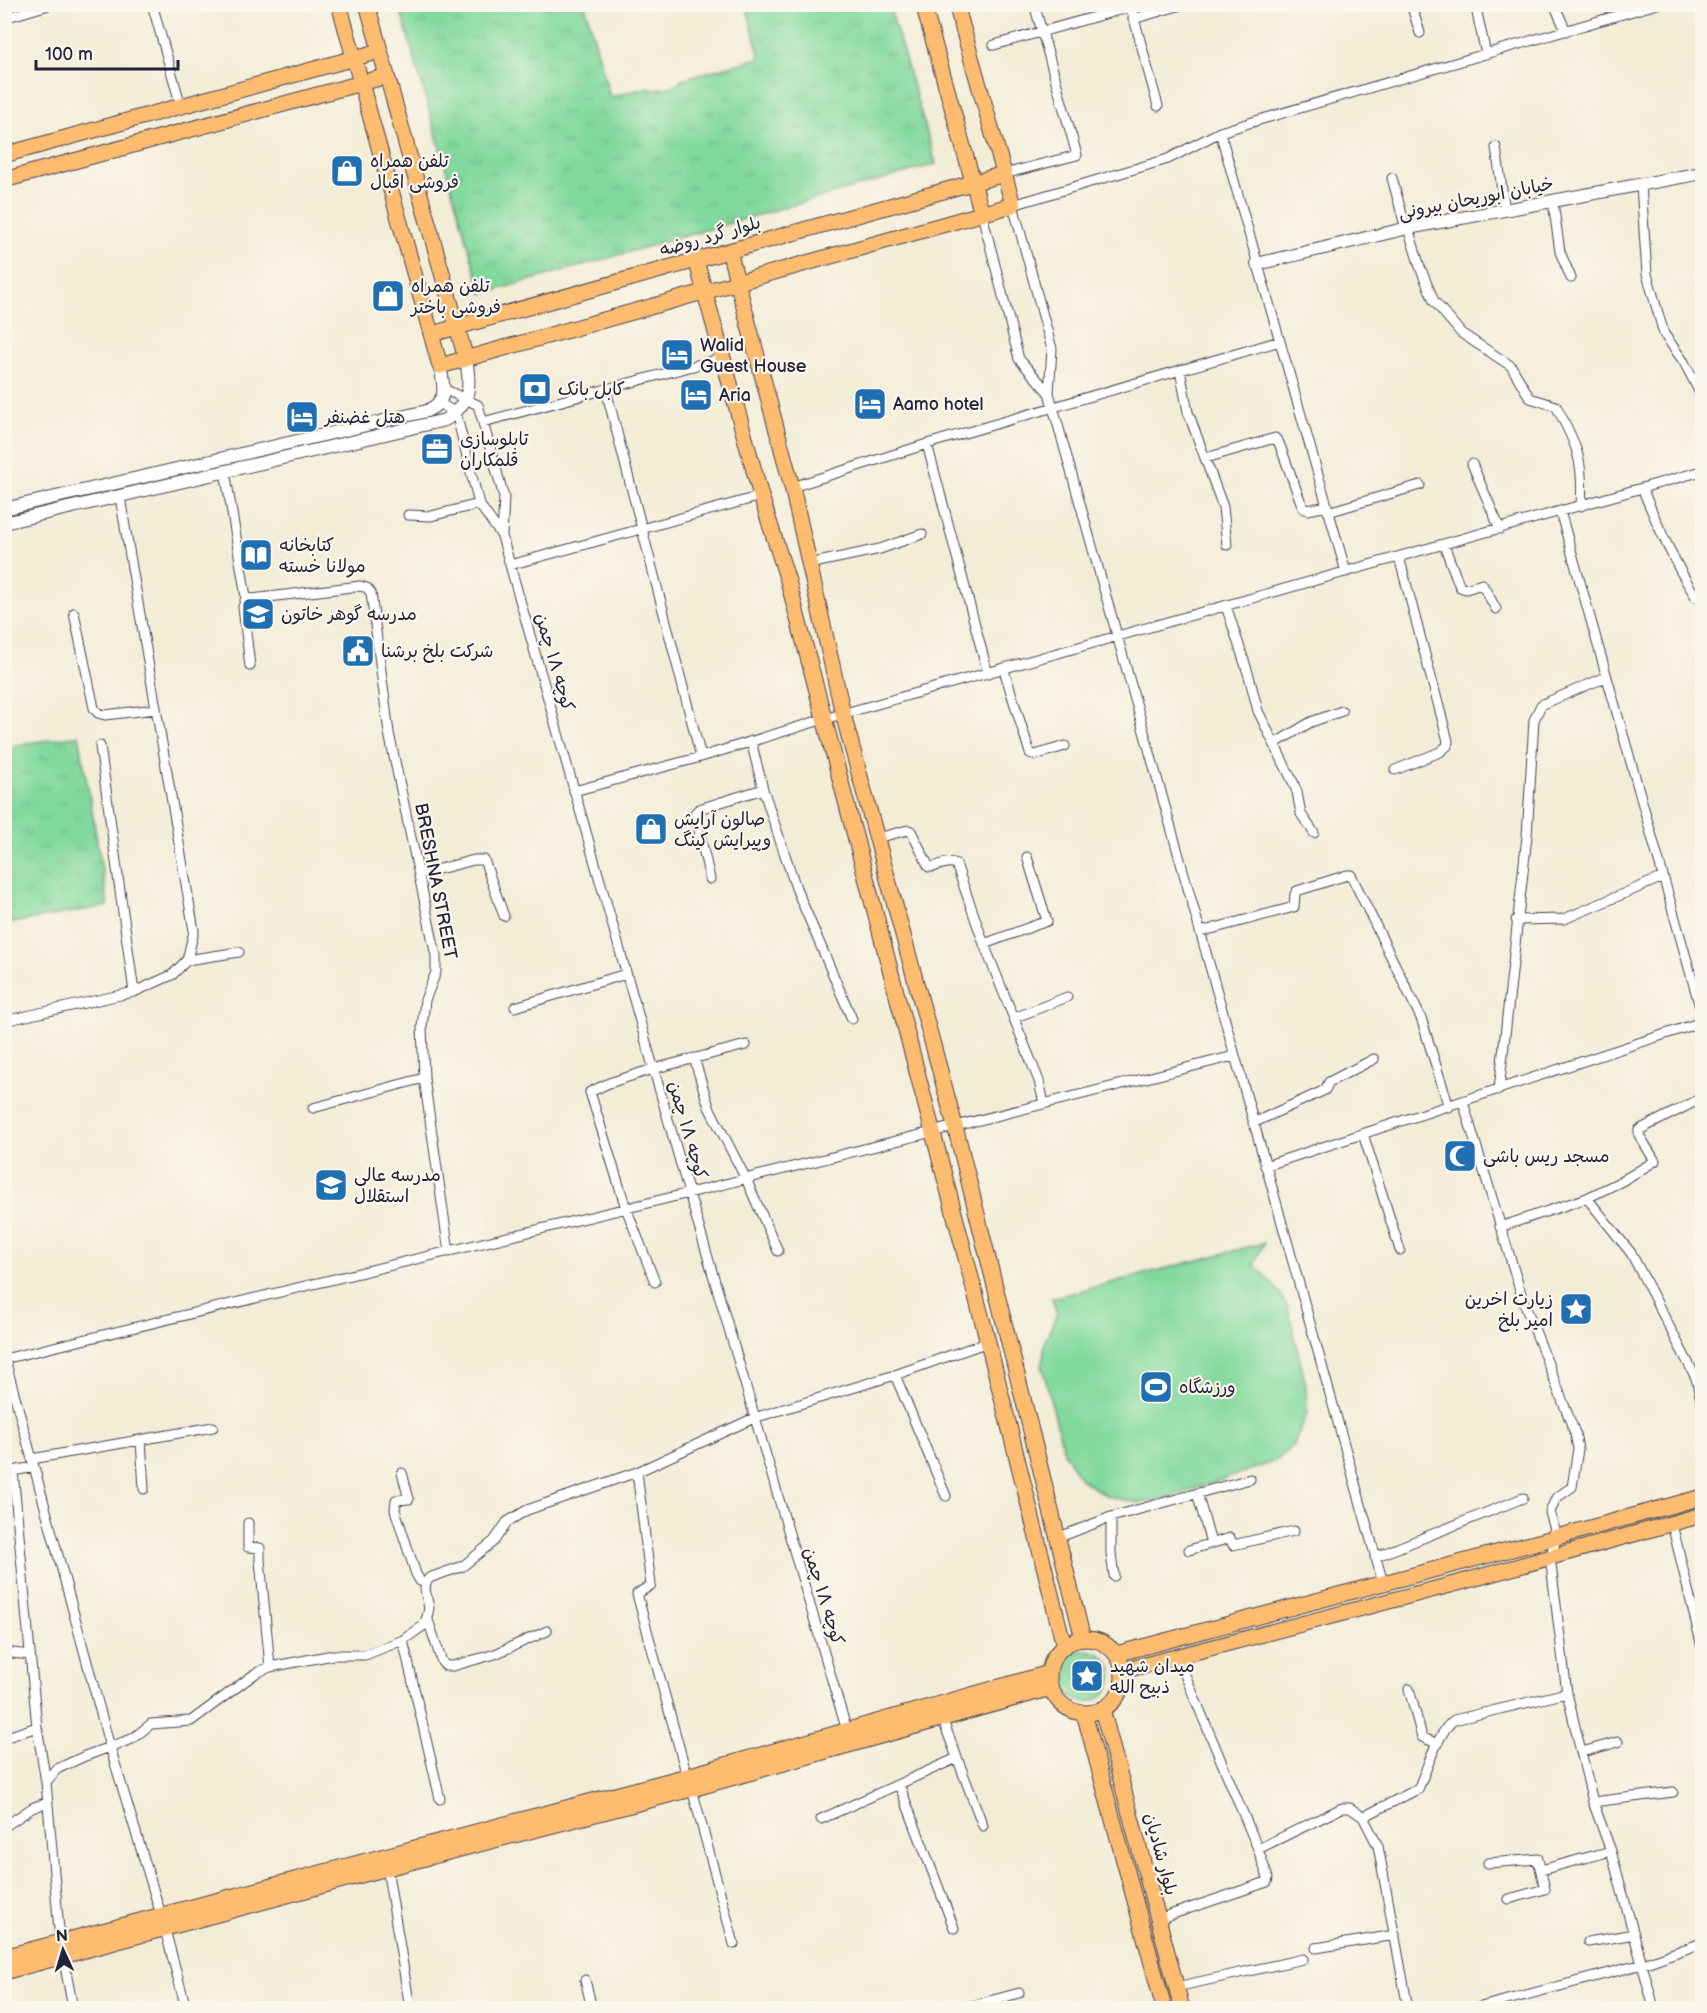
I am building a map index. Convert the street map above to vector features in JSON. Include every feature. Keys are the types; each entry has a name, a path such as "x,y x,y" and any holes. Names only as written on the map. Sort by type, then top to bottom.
{"main road":[{"path":"339,4 441,366 1013,206 956,4"},
{"path":"367,4 466,358"},
{"path":"922,4 982,214"},
{"path":"4,155 380,51"},
{"path":"4,180 387,76"},
{"name":"بلوار گرد روضه","path":"432,334 1004,174"},
{"path":"729,251 792,487 843,714 955,1126 1083,1639"},
{"path":"696,260 761,496 788,581 988,1342 1064,1646"},
{"path":"1116,1654 1557,1538 1702,1497"},
{"path":"1122,1671 1178,1658 1702,1515"},
{"path":"1083,1639 1101,1643 1116,1654 1122,1671 1122,1682 1112,1702 1102,1709 1084,1713 1063,1706 1049,1680 1053,1658 1064,1646 1083,1639"},
{"path":"162,1922 387,1868 689,1782 847,1731 1049,1680"},
{"path":"4,1957 62,1948 689,1782 942,1718 1049,1680"},
{"name":"بلوار شادیان","path":"1102,1709 1182,2008"},
{"name":"بلوار شادیان","path":"1084,1713 1164,2008"},
{"path":"4,1972 62,1948"}],"street":[{"path":"4,18 52,4"},
{"path":"152,4 181,106"},
{"path":"1004,174 1077,154 1034,4"},
{"path":"1133,19 1185,4"},
{"path":"1411,4 1420,33"},
{"path":"1475,4 1486,54"},
{"path":"1554,4 1566,31"},
{"path":"1383,1583 1053,408 1049,393 1052,349 1013,206 1168,159 1220,132 1657,4"},
{"path":"994,45 1130,6 1158,106"},
{"path":"1220,132 1346,572"},
{"path":"1496,147 1505,211"},
{"name":"خیابان ابوریحان بیرونی","path":"1257,264 1407,229 1702,173"},
{"path":"1392,178 1407,229 1434,301 1461,333 1511,366 1530,398 1556,406 1575,442 1583,478 1581,506"},
{"path":"1641,185 1647,274 1664,334 1684,362 1700,393"},
{"path":"1553,202 1560,252 1571,278"},
{"path":"982,214 1020,359 1049,393"},
{"path":"792,487 927,444 1280,341"},
{"path":"4,523 446,420 456,413 466,399 470,379 466,358"},
{"path":"483,422 723,358"},
{"path":"4,509 427,411 439,403 443,397 441,366"},
{"path":"1180,370 1188,412 1223,507 1227,545"},
{"name":"كوچه ١٨ چمن","path":"444,389 478,405 504,498 502,536 510,566 653,1069 847,1731"},
{"path":"606,390 701,757"},
{"path":"439,403 456,413"},
{"name":"كوچه ١٨ چمن","path":"456,413 479,504 502,536"},
{"path":"1206,458 1275,438 1279,443 1303,508 1308,510 1327,509 1420,484"},
{"path":"927,444 988,674"},
{"path":"1472,464 1500,529"},
{"path":"225,471 246,597 243,607 250,666"},
{"path":"574,791 701,757 824,719 1702,471"},
{"path":"1642,488 1686,581 1696,597 1702,594"},
{"path":"510,566 761,496"},
{"path":"4,1021 134,992 172,975 187,960 194,931 120,497"},
{"path":"408,515 431,516 479,504"},
{"path":"1560,512 1702,1014"},
{"path":"809,564 880,549 922,534"},
{"path":"1444,545 1460,587 1466,589 1482,584 1496,609"},
{"path":"1395,770 1440,752 1447,746 1448,741 1399,558"},
{"name":"BRESHNA STREET","path":"246,597 252,599 360,586 367,588 370,593 389,734 436,956 436,972 425,1000 422,1027 424,1078 448,1252"},
{"path":"1226,606 1258,711 1298,792 1301,814 1314,833"},
{"path":"74,613 94,708 98,713 105,715 156,709"},
{"path":"1004,670 1030,753 1035,754 1065,746"},
{"path":"1499,1090 1527,836 1534,720 1541,705 1606,677"},
{"path":"1274,744 1311,722 1342,711"},
{"path":"751,741 763,789 796,888 852,1019"},
{"path":"100,746 134,992"},
{"path":"710,879 695,813 699,809 763,789"},
{"path":"877,838 908,830 911,831 929,867 933,868 948,862 956,864 984,944 1039,1081 1044,1104"},
{"path":"984,944 1047,921 1027,857"},
{"path":"420,874 474,860 484,860 504,916"},
{"path":"1200,932 1294,907 1297,891 1352,875 1421,1018 1449,1107"},
{"path":"1516,920 1564,919 1663,877"},
{"path":"187,960 239,952"},
{"path":"515,1007 626,974"},
{"path":"1014,1018 1066,997"},
{"path":"1265,1166 1702,1022"},
{"path":"655,1282 626,1208 590,1092 609,1083 653,1069 746,1045"},
{"path":"186,2008 110,1747 5,1358 746,1179 1234,1056"},
{"path":"694,1058 709,1107 746,1179 777,1251"},
{"path":"1253,1123 1325,1090 1329,1082 1374,1059"},
{"path":"313,1108 424,1078"},
{"path":"1500,1227 1587,1198 1655,1161 1639,1135 1640,1130 1702,1098"},
{"path":"1463,1102 1522,1300 1575,1433 1578,1449 1572,1486 1556,1498 1550,1512 1557,1538 1550,1557 1567,1693 1593,1802 1611,1851 1654,2008"},
{"path":"1364,1134 1400,1250"},
{"path":"1587,1198 1631,1254 1699,1376 1702,1404"},
{"path":"46,1782 57,1769 132,1739 152,1724 191,1720 256,1673 270,1667 333,1655 365,1655 403,1640 423,1626 427,1617 429,1608 426,1583 429,1578 463,1566 494,1541 507,1522 527,1510 638,1472 754,1418 895,1375 988,1342"},
{"path":"895,1375 946,1496"},
{"path":"73,2008 62,1948 46,1782 37,1727 13,1471 33,1463 213,1427"},
{"path":"141,1440 144,1489"},
{"path":"638,1472 651,1585 637,1594 734,1944"},
{"path":"402,1473 410,1499 396,1500 395,1510 416,1574 420,1581 426,1583"},
{"path":"1057,1538 1111,1517 1250,1479"},
{"path":"1197,1493 1211,1544"},
{"path":"1375,1557 1523,1498"},
{"path":"1111,1517 1111,1554 1114,1576"},
{"path":"248,1523 248,1548 260,1548 261,1554 270,1667"},
{"path":"1672,1524 1702,1647"},
{"path":"1189,1550 1230,1538 1233,1545 1294,1531"},
{"path":"427,1617 442,1662 446,1666 495,1654 546,1631"},
{"path":"403,1640 440,1799"},
{"path":"4,1652 30,1655"},
{"path":"1158,1919 1267,1882 1268,1878 1178,1658"},
{"path":"1409,1689 1422,1737 1438,1744"},
{"path":"1364,1817 1418,1790 1448,1724 1454,1720 1567,1693"},
{"path":"942,1718 983,1826"},
{"path":"4,1738 37,1727"},
{"path":"1582,1752 1618,1742"},
{"path":"821,1820 957,1758"},
{"path":"899,1784 954,1928"},
{"path":"1593,1802 1673,1792"},
{"path":"4,1827 32,1808 48,1802"},
{"path":"1258,1849 1342,1808 1350,1808 1364,1817 1378,1846 1407,2008"},
{"path":"1541,1870 1611,1851"},
{"path":"1488,1863 1537,1858 1545,1889 1509,1899"},
{"path":"387,1868 410,2008"},
{"path":"1588,1942 1634,1934"},
{"path":"1316,1948 1395,1935"},
{"path":"1477,2008 1642,1964 1702,1943"},
{"path":"1176,1987 1304,1959"},
{"path":"585,1980 592,2008"},
{"path":"964,2008 1019,1993"}],"green space":[{"path":"399,5 585,5 610,97 650,87 651,91 661,88 661,90 682,82 681,79 760,58 746,5 889,5 936,164 482,294"},
{"path":"79,735 108,906 5,924 5,747"},
{"path":"1264,1243 1254,1264 1280,1293 1288,1308 1306,1386 1307,1412 1294,1445 1276,1461 1171,1497 1139,1503 1107,1496 1080,1479 1064,1453 1042,1365 1045,1341 1057,1314 1052,1298"},
{"path":"1081,1650 1091,1650 1100,1654 1108,1662 1112,1676 1108,1690 1100,1698 1091,1702 1081,1702 1072,1698 1064,1690 1060,1681 1060,1671 1064,1662 1072,1654"}],"place":[{"name":"تلفن همراه فروشی اقبال","path":"347,171"},
{"name":"تلفن همراه فروشی باختر","path":"388,296"},
{"name":"Walid Guest House","path":"677,355"},
{"name":"کابل بانک","path":"535,389"},
{"name":"Aria","path":"696,395"},
{"name":"Aamo hotel","path":"870,404"},
{"name":"هتل غضنفر","path":"302,417"},
{"name":"تابلوسازی قلمکاران","path":"437,449"},
{"name":"کتابخانه مولانا خسته","path":"256,555"},
{"name":"مدرسه گوهر خاتون","path":"258,614"},
{"name":"شرکت بلخ برشنا","path":"358,651"},
{"name":"صالون آرایش وپیرایش کینگ","path":"651,829"},
{"name":"مسجد ریس باشی","path":"1460,1156"},
{"name":"مدرسه عالی استقلال","path":"331,1185"},
{"name":"زیارت اخرین امیر بلخ","path":"1576,1309"},
{"name":"ورزشگاه","path":"1156,1387"},
{"name":"میدان شهید ذبیح الله","path":"1087,1676"}]}
